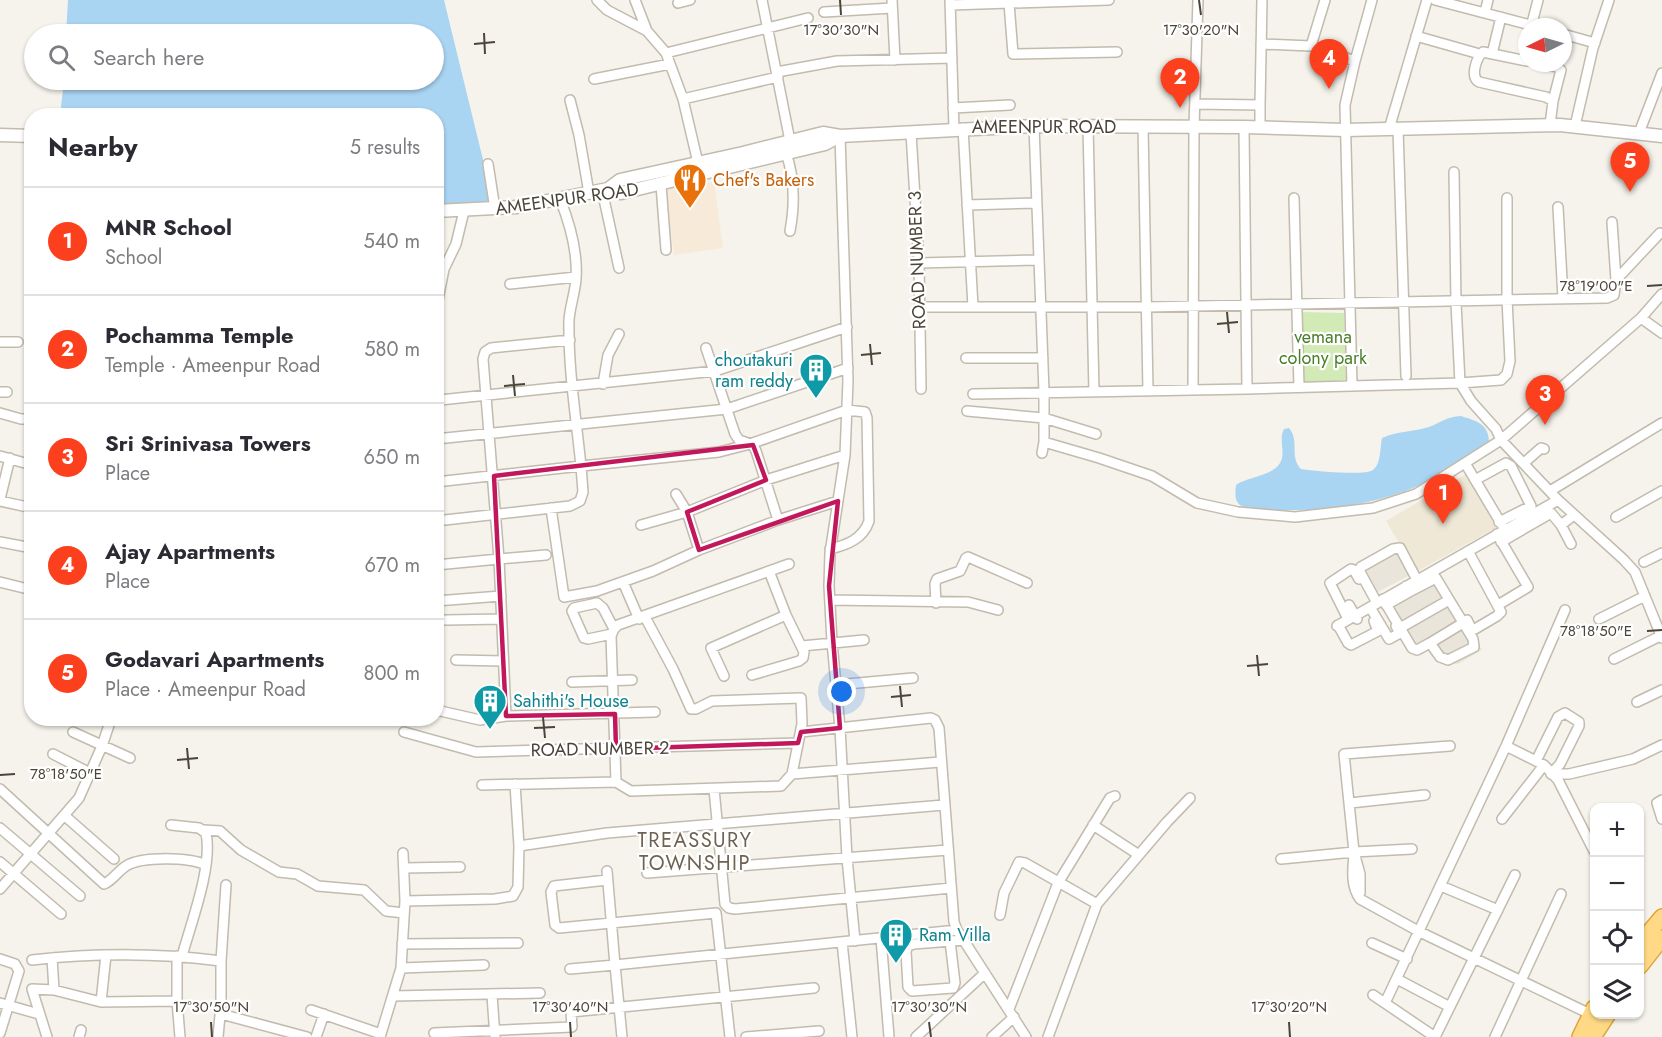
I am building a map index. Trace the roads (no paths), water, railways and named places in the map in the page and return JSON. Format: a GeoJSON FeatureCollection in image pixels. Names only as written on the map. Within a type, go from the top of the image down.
{"type":"FeatureCollection","features":[{"type":"Feature","properties":{"kind":"highway"},"geometry":{"type":"LineString","coordinates":[[1644,936],[1662,917]]}},
{"type":"Feature","properties":{"kind":"highway"},"geometry":{"type":"LineString","coordinates":[[1641,965],[1662,938]]}},
{"type":"Feature","properties":{"kind":"highway"},"geometry":{"type":"LineString","coordinates":[[1580,1037],[1590,1015]]}},
{"type":"Feature","properties":{"kind":"highway"},"geometry":{"type":"LineString","coordinates":[[1593,1037],[1605,1019]]}},
{"type":"Feature","properties":{"kind":"street"},"geometry":{"type":"LineString","coordinates":[[597,0],[607,10],[647,31]]}},
{"type":"Feature","properties":{"kind":"street"},"geometry":{"type":"LineString","coordinates":[[635,0],[647,31],[666,53],[683,99],[698,163]]}},
{"type":"Feature","properties":{"kind":"street"},"geometry":{"type":"LineString","coordinates":[[678,3],[690,0]]}},
{"type":"Feature","properties":{"kind":"street"},"geometry":{"type":"LineString","coordinates":[[762,0],[778,74],[792,171],[794,194],[790,231]]}},
{"type":"Feature","properties":{"kind":"street"},"geometry":{"type":"LineString","coordinates":[[974,307],[967,206],[958,128],[953,108],[950,3],[1109,0]]}},
{"type":"Feature","properties":{"kind":"street"},"geometry":{"type":"LineString","coordinates":[[1193,390],[1194,127],[1198,0]]}},
{"type":"Feature","properties":{"kind":"street"},"geometry":{"type":"LineString","coordinates":[[1260,128],[1262,0]]}},
{"type":"Feature","properties":{"kind":"street"},"geometry":{"type":"LineString","coordinates":[[1311,46],[1325,0]]}},
{"type":"Feature","properties":{"kind":"street"},"geometry":{"type":"LineString","coordinates":[[1352,386],[1346,105],[1354,61],[1372,0]]}},
{"type":"Feature","properties":{"kind":"street"},"geometry":{"type":"LineString","coordinates":[[1406,376],[1394,129],[1427,0]]}},
{"type":"Feature","properties":{"kind":"street"},"geometry":{"type":"LineString","coordinates":[[1435,0],[1518,22]]}},
{"type":"Feature","properties":{"kind":"street"},"geometry":{"type":"LineString","coordinates":[[1485,12],[1488,0]]}},
{"type":"Feature","properties":{"kind":"street"},"geometry":{"type":"LineString","coordinates":[[1535,18],[1538,0]]}},
{"type":"Feature","properties":{"kind":"street"},"geometry":{"type":"LineString","coordinates":[[1575,126],[1595,43],[1610,0]]}},
{"type":"Feature","properties":{"kind":"street"},"geometry":{"type":"LineString","coordinates":[[1009,3],[1013,54],[1117,52]]}},
{"type":"Feature","properties":{"kind":"street"},"geometry":{"type":"LineString","coordinates":[[824,12],[892,4],[895,60]]}},
{"type":"Feature","properties":{"kind":"street"},"geometry":{"type":"LineString","coordinates":[[1492,54],[1501,17]]}},
{"type":"Feature","properties":{"kind":"street"},"geometry":{"type":"LineString","coordinates":[[666,53],[808,18]]}},
{"type":"Feature","properties":{"kind":"street"},"geometry":{"type":"LineString","coordinates":[[1416,36],[1476,53]]}},
{"type":"Feature","properties":{"kind":"street"},"geometry":{"type":"LineString","coordinates":[[1572,37],[1595,43]]}},
{"type":"Feature","properties":{"kind":"street"},"geometry":{"type":"LineString","coordinates":[[1261,44],[1311,46],[1354,61]]}},
{"type":"Feature","properties":{"kind":"street"},"geometry":{"type":"LineString","coordinates":[[1518,59],[1483,52],[1479,56],[1473,76],[1476,81],[1546,97],[1553,101]]}},
{"type":"Feature","properties":{"kind":"street"},"geometry":{"type":"LineString","coordinates":[[683,99],[837,61],[952,57]]}},
{"type":"Feature","properties":{"kind":"street"},"geometry":{"type":"LineString","coordinates":[[594,80],[670,64]]}},
{"type":"Feature","properties":{"kind":"street"},"geometry":{"type":"LineString","coordinates":[[1550,125],[1560,72]]}},
{"type":"Feature","properties":{"kind":"street"},"geometry":{"type":"LineString","coordinates":[[1638,133],[1662,73]]}},
{"type":"Feature","properties":{"kind":"street"},"geometry":{"type":"LineString","coordinates":[[570,100],[579,135],[588,193]]}},
{"type":"Feature","properties":{"kind":"street"},"geometry":{"type":"LineString","coordinates":[[1196,104],[1260,105]]}},
{"type":"Feature","properties":{"kind":"street"},"geometry":{"type":"LineString","coordinates":[[953,108],[1010,105]]}},
{"type":"Feature","properties":{"kind":"street","name":"AMEENPUR ROAD"},"geometry":{"type":"LineString","coordinates":[[788,147],[823,133],[840,136],[911,133],[958,128],[1034,126],[1345,130],[1550,125],[1662,136]]}},
{"type":"Feature","properties":{"kind":"street"},"geometry":{"type":"LineString","coordinates":[[1034,126],[1039,308],[1044,392],[1042,453]]}},
{"type":"Feature","properties":{"kind":"street"},"geometry":{"type":"LineString","coordinates":[[1088,126],[1094,392]]}},
{"type":"Feature","properties":{"kind":"street"},"geometry":{"type":"LineString","coordinates":[[1143,127],[1148,391]]}},
{"type":"Feature","properties":{"kind":"street"},"geometry":{"type":"LineString","coordinates":[[1244,127],[1247,388]]}},
{"type":"Feature","properties":{"kind":"street","name":"ROAD NUMBER 3"},"geometry":{"type":"LineString","coordinates":[[911,133],[919,263],[921,388]]}},
{"type":"Feature","properties":{"kind":"street"},"geometry":{"type":"LineString","coordinates":[[0,135],[24,136]]}},
{"type":"Feature","properties":{"kind":"street"},"geometry":{"type":"LineString","coordinates":[[840,136],[848,368],[845,455],[830,549],[830,600],[847,858],[855,941]]}},
{"type":"Feature","properties":{"kind":"street"},"geometry":{"type":"LineString","coordinates":[[665,179],[698,163],[788,147]]}},
{"type":"Feature","properties":{"kind":"street"},"geometry":{"type":"LineString","coordinates":[[665,179],[788,147]]}},
{"type":"Feature","properties":{"kind":"street"},"geometry":{"type":"LineString","coordinates":[[488,164],[495,209]]}},
{"type":"Feature","properties":{"kind":"street"},"geometry":{"type":"LineString","coordinates":[[1454,172],[1460,383],[1471,401],[1496,429],[1501,440],[1558,500],[1635,572],[1662,636],[1614,658]]}},
{"type":"Feature","properties":{"kind":"street"},"geometry":{"type":"LineString","coordinates":[[665,179],[666,250]]}},
{"type":"Feature","properties":{"kind":"street","name":"AMEENPUR ROAD"},"geometry":{"type":"LineString","coordinates":[[444,211],[517,207],[605,190],[620,180],[665,179]]}},
{"type":"Feature","properties":{"kind":"street"},"geometry":{"type":"LineString","coordinates":[[605,190],[619,268]]}},
{"type":"Feature","properties":{"kind":"street"},"geometry":{"type":"LineString","coordinates":[[1294,198],[1299,387]]}},
{"type":"Feature","properties":{"kind":"street"},"geometry":{"type":"LineString","coordinates":[[973,394],[1352,386],[1501,380],[1507,374],[1510,361],[1507,300],[1507,198]]}},
{"type":"Feature","properties":{"kind":"street"},"geometry":{"type":"LineString","coordinates":[[444,520],[570,506],[580,501],[583,492],[572,386],[569,320],[576,277],[575,254],[570,226],[560,199]]}},
{"type":"Feature","properties":{"kind":"street"},"geometry":{"type":"LineString","coordinates":[[967,206],[1036,203]]}},
{"type":"Feature","properties":{"kind":"street"},"geometry":{"type":"LineString","coordinates":[[1558,207],[1563,298]]}},
{"type":"Feature","properties":{"kind":"street"},"geometry":{"type":"LineString","coordinates":[[444,269],[456,244],[464,211]]}},
{"type":"Feature","properties":{"kind":"street"},"geometry":{"type":"LineString","coordinates":[[920,307],[1039,308],[1456,303],[1607,298],[1614,295],[1616,280],[1612,222]]}},
{"type":"Feature","properties":{"kind":"street"},"geometry":{"type":"LineString","coordinates":[[1616,280],[1660,234]]}},
{"type":"Feature","properties":{"kind":"street"},"geometry":{"type":"LineString","coordinates":[[919,263],[1038,260]]}},
{"type":"Feature","properties":{"kind":"street"},"geometry":{"type":"LineString","coordinates":[[510,284],[576,277]]}},
{"type":"Feature","properties":{"kind":"street"},"geometry":{"type":"LineString","coordinates":[[1044,442],[1152,476],[1197,503],[1238,512],[1295,517],[1373,508],[1416,494],[1501,440],[1641,318],[1662,294]]}},
{"type":"Feature","properties":{"kind":"street"},"geometry":{"type":"LineString","coordinates":[[1641,318],[1662,333]]}},
{"type":"Feature","properties":{"kind":"street"},"geometry":{"type":"LineString","coordinates":[[444,400],[715,371],[847,327]]}},
{"type":"Feature","properties":{"kind":"street"},"geometry":{"type":"LineString","coordinates":[[603,384],[608,355],[619,334]]}},
{"type":"Feature","properties":{"kind":"street"},"geometry":{"type":"LineString","coordinates":[[506,716],[497,514],[483,359],[485,352],[491,348],[570,340]]}},
{"type":"Feature","properties":{"kind":"street"},"geometry":{"type":"LineString","coordinates":[[0,342],[18,342]]}},
{"type":"Feature","properties":{"kind":"street"},"geometry":{"type":"LineString","coordinates":[[706,348],[739,441],[753,445],[756,451],[778,520]]}},
{"type":"Feature","properties":{"kind":"street"},"geometry":{"type":"LineString","coordinates":[[966,358],[1042,358]]}},
{"type":"Feature","properties":{"kind":"street"},"geometry":{"type":"LineString","coordinates":[[444,438],[727,409],[848,368]]}},
{"type":"Feature","properties":{"kind":"street"},"geometry":{"type":"LineString","coordinates":[[444,481],[719,452],[750,444],[847,410],[862,411],[865,412],[867,418],[869,522],[857,539],[844,546],[830,549]]}},
{"type":"Feature","properties":{"kind":"street"},"geometry":{"type":"LineString","coordinates":[[967,411],[1044,418],[1096,434]]}},
{"type":"Feature","properties":{"kind":"street"},"geometry":{"type":"LineString","coordinates":[[0,413],[24,419]]}},
{"type":"Feature","properties":{"kind":"street"},"geometry":{"type":"LineString","coordinates":[[1550,491],[1662,423]]}},
{"type":"Feature","properties":{"kind":"street"},"geometry":{"type":"LineString","coordinates":[[1524,463],[1540,449],[1544,449]]}},
{"type":"Feature","properties":{"kind":"street"},"geometry":{"type":"LineString","coordinates":[[641,525],[687,512],[766,480],[845,455]]}},
{"type":"Feature","properties":{"kind":"street"},"geometry":{"type":"LineString","coordinates":[[24,463],[5,457],[0,500],[24,506]]}},
{"type":"Feature","properties":{"kind":"street"},"geometry":{"type":"LineString","coordinates":[[1465,463],[1528,587],[1498,605]]}},
{"type":"Feature","properties":{"kind":"street"},"geometry":{"type":"LineString","coordinates":[[1475,480],[1506,463],[1511,466],[1531,506],[1500,532]]}},
{"type":"Feature","properties":{"kind":"street"},"geometry":{"type":"LineString","coordinates":[[1616,517],[1662,491]]}},
{"type":"Feature","properties":{"kind":"street"},"geometry":{"type":"LineString","coordinates":[[676,494],[687,512],[699,550]]}},
{"type":"Feature","properties":{"kind":"street"},"geometry":{"type":"LineString","coordinates":[[1338,626],[1429,577],[1438,568],[1558,500]]}},
{"type":"Feature","properties":{"kind":"street"},"geometry":{"type":"LineString","coordinates":[[551,508],[564,597],[597,591],[623,582],[778,520],[838,501]]}},
{"type":"Feature","properties":{"kind":"street"},"geometry":{"type":"LineString","coordinates":[[1500,532],[1551,513],[1561,525],[1571,544]]}},
{"type":"Feature","properties":{"kind":"street"},"geometry":{"type":"LineString","coordinates":[[1561,525],[1574,515]]}},
{"type":"Feature","properties":{"kind":"street"},"geometry":{"type":"LineString","coordinates":[[0,542],[24,546]]}},
{"type":"Feature","properties":{"kind":"street"},"geometry":{"type":"LineString","coordinates":[[1334,615],[1350,645],[1377,631],[1376,606],[1359,570],[1394,549],[1400,548],[1417,580]]}},
{"type":"Feature","properties":{"kind":"street"},"geometry":{"type":"LineString","coordinates":[[1438,568],[1473,629],[1497,616],[1501,612],[1498,605],[1468,551]]}},
{"type":"Feature","properties":{"kind":"street"},"geometry":{"type":"LineString","coordinates":[[1644,562],[1662,554]]}},
{"type":"Feature","properties":{"kind":"street"},"geometry":{"type":"LineString","coordinates":[[444,564],[546,555]]}},
{"type":"Feature","properties":{"kind":"street"},"geometry":{"type":"LineString","coordinates":[[936,603],[937,579],[960,571],[968,557],[1027,583]]}},
{"type":"Feature","properties":{"kind":"street"},"geometry":{"type":"LineString","coordinates":[[616,782],[613,632],[603,608],[597,603],[574,608],[572,611],[584,638],[588,639],[613,632],[618,625],[789,564]]}},
{"type":"Feature","properties":{"kind":"street"},"geometry":{"type":"LineString","coordinates":[[1353,618],[1330,583],[1349,570],[1354,571],[1376,606],[1400,628],[1412,648],[1417,650],[1463,623]]}},
{"type":"Feature","properties":{"kind":"street"},"geometry":{"type":"LineString","coordinates":[[752,675],[799,661],[803,658],[804,652],[786,615],[769,571]]}},
{"type":"Feature","properties":{"kind":"street"},"geometry":{"type":"LineString","coordinates":[[1407,589],[1417,580],[1436,578],[1475,644],[1474,647],[1448,660],[1440,657],[1430,643]]}},
{"type":"Feature","properties":{"kind":"street"},"geometry":{"type":"LineString","coordinates":[[0,582],[24,588]]}},
{"type":"Feature","properties":{"kind":"street"},"geometry":{"type":"LineString","coordinates":[[483,785],[616,782],[632,791],[714,789],[781,786],[792,774],[801,732],[802,700],[800,698],[712,701],[691,709],[673,669],[623,582]]}},
{"type":"Feature","properties":{"kind":"street"},"geometry":{"type":"LineString","coordinates":[[444,600],[501,596]]}},
{"type":"Feature","properties":{"kind":"street"},"geometry":{"type":"LineString","coordinates":[[1599,619],[1645,596]]}},
{"type":"Feature","properties":{"kind":"street"},"geometry":{"type":"LineString","coordinates":[[830,600],[968,602],[998,610]]}},
{"type":"Feature","properties":{"kind":"street"},"geometry":{"type":"LineString","coordinates":[[1400,628],[1449,600]]}},
{"type":"Feature","properties":{"kind":"street"},"geometry":{"type":"LineString","coordinates":[[1349,605],[1353,618]]}},
{"type":"Feature","properties":{"kind":"street"},"geometry":{"type":"LineString","coordinates":[[1385,1003],[1506,746],[1565,610]]}},
{"type":"Feature","properties":{"kind":"street"},"geometry":{"type":"LineString","coordinates":[[724,676],[711,648],[786,615]]}},
{"type":"Feature","properties":{"kind":"street"},"geometry":{"type":"LineString","coordinates":[[446,620],[501,620]]}},
{"type":"Feature","properties":{"kind":"street"},"geometry":{"type":"LineString","coordinates":[[802,646],[864,640]]}},
{"type":"Feature","properties":{"kind":"street"},"geometry":{"type":"LineString","coordinates":[[456,660],[503,661]]}},
{"type":"Feature","properties":{"kind":"street"},"geometry":{"type":"LineString","coordinates":[[836,685],[913,678]]}},
{"type":"Feature","properties":{"kind":"street"},"geometry":{"type":"LineString","coordinates":[[572,682],[632,680]]}},
{"type":"Feature","properties":{"kind":"street"},"geometry":{"type":"LineString","coordinates":[[1637,702],[1662,690]]}},
{"type":"Feature","properties":{"kind":"street"},"geometry":{"type":"LineString","coordinates":[[444,712],[480,720],[506,716],[655,712]]}},
{"type":"Feature","properties":{"kind":"street"},"geometry":{"type":"LineString","coordinates":[[1502,819],[1540,763],[1558,717],[1564,713],[1579,722],[1579,726],[1560,764],[1551,774]]}},
{"type":"Feature","properties":{"kind":"street"},"geometry":{"type":"LineString","coordinates":[[801,732],[931,718],[937,722],[951,888],[957,930],[1026,1037]]}},
{"type":"Feature","properties":{"kind":"street"},"geometry":{"type":"LineString","coordinates":[[0,889],[79,798],[109,726]]}},
{"type":"Feature","properties":{"kind":"street"},"geometry":{"type":"LineString","coordinates":[[73,732],[130,758]]}},
{"type":"Feature","properties":{"kind":"street","name":"ROAD NUMBER 2"},"geometry":{"type":"LineString","coordinates":[[404,732],[476,752],[798,743]]}},
{"type":"Feature","properties":{"kind":"street"},"geometry":{"type":"LineString","coordinates":[[1551,774],[1569,774],[1633,759],[1662,745]]}},
{"type":"Feature","properties":{"kind":"street"},"geometry":{"type":"LineString","coordinates":[[1450,746],[1344,754],[1354,852],[1360,874],[1360,899],[1420,932],[1590,1010]]}},
{"type":"Feature","properties":{"kind":"street"},"geometry":{"type":"LineString","coordinates":[[1506,746],[1540,763],[1558,780],[1590,843]]}},
{"type":"Feature","properties":{"kind":"street"},"geometry":{"type":"LineString","coordinates":[[53,754],[90,773]]}},
{"type":"Feature","properties":{"kind":"street"},"geometry":{"type":"LineString","coordinates":[[792,774],[940,762]]}},
{"type":"Feature","properties":{"kind":"street"},"geometry":{"type":"LineString","coordinates":[[405,901],[495,899],[513,896],[518,887],[519,846],[515,784]]}},
{"type":"Feature","properties":{"kind":"street"},"geometry":{"type":"LineString","coordinates":[[0,789],[104,884],[125,867],[144,859],[206,865]]}},
{"type":"Feature","properties":{"kind":"street"},"geometry":{"type":"LineString","coordinates":[[714,789],[725,904],[729,908],[951,888]]}},
{"type":"Feature","properties":{"kind":"street"},"geometry":{"type":"LineString","coordinates":[[1350,803],[1425,795]]}},
{"type":"Feature","properties":{"kind":"street"},"geometry":{"type":"LineString","coordinates":[[992,1037],[1011,1013],[1058,884],[1110,798],[1115,796]]}},
{"type":"Feature","properties":{"kind":"street"},"geometry":{"type":"LineString","coordinates":[[1048,1037],[1098,904],[1190,798]]}},
{"type":"Feature","properties":{"kind":"street"},"geometry":{"type":"LineString","coordinates":[[1662,800],[1657,803],[1662,819]]}},
{"type":"Feature","properties":{"kind":"street"},"geometry":{"type":"LineString","coordinates":[[519,846],[607,833],[944,805]]}},
{"type":"Feature","properties":{"kind":"street"},"geometry":{"type":"LineString","coordinates":[[65,816],[114,859]]}},
{"type":"Feature","properties":{"kind":"street"},"geometry":{"type":"LineString","coordinates":[[171,825],[220,831],[241,850],[279,872],[297,874],[318,886],[364,890],[386,911],[404,913]]}},
{"type":"Feature","properties":{"kind":"street"},"geometry":{"type":"LineString","coordinates":[[1093,825],[1139,855]]}},
{"type":"Feature","properties":{"kind":"street"},"geometry":{"type":"LineString","coordinates":[[0,828],[80,896]]}},
{"type":"Feature","properties":{"kind":"street"},"geometry":{"type":"LineString","coordinates":[[180,1037],[177,1001],[179,956],[206,865],[208,839],[204,830]]}},
{"type":"Feature","properties":{"kind":"street"},"geometry":{"type":"LineString","coordinates":[[1281,860],[1354,852],[1412,849]]}},
{"type":"Feature","properties":{"kind":"street"},"geometry":{"type":"LineString","coordinates":[[647,873],[948,850]]}},
{"type":"Feature","properties":{"kind":"street"},"geometry":{"type":"LineString","coordinates":[[311,1010],[380,1036],[401,968],[405,901],[403,853]]}},
{"type":"Feature","properties":{"kind":"street"},"geometry":{"type":"LineString","coordinates":[[0,862],[61,914]]}},
{"type":"Feature","properties":{"kind":"street"},"geometry":{"type":"LineString","coordinates":[[1000,915],[1004,894],[1019,862],[1025,863],[1058,884],[1098,904]]}},
{"type":"Feature","properties":{"kind":"street"},"geometry":{"type":"LineString","coordinates":[[404,868],[460,867]]}},
{"type":"Feature","properties":{"kind":"street"},"geometry":{"type":"LineString","coordinates":[[622,1037],[611,922],[607,875],[557,885],[551,892],[555,925],[558,928],[611,922],[714,912],[717,915],[730,1037]]}},
{"type":"Feature","properties":{"kind":"street"},"geometry":{"type":"LineString","coordinates":[[1372,995],[1435,1037],[1515,875]]}},
{"type":"Feature","properties":{"kind":"street"},"geometry":{"type":"LineString","coordinates":[[218,1037],[226,885]]}},
{"type":"Feature","properties":{"kind":"street"},"geometry":{"type":"LineString","coordinates":[[1441,886],[1498,910]]}},
{"type":"Feature","properties":{"kind":"street"},"geometry":{"type":"LineString","coordinates":[[1496,1037],[1561,894]]}},
{"type":"Feature","properties":{"kind":"street"},"geometry":{"type":"LineString","coordinates":[[570,969],[957,930]]}},
{"type":"Feature","properties":{"kind":"street"},"geometry":{"type":"LineString","coordinates":[[881,938],[889,1037]]}},
{"type":"Feature","properties":{"kind":"street"},"geometry":{"type":"LineString","coordinates":[[950,942],[955,983],[953,988],[912,991],[908,987],[907,948],[914,944],[964,940]]}},
{"type":"Feature","properties":{"kind":"street"},"geometry":{"type":"LineString","coordinates":[[842,942],[852,1037]]}},
{"type":"Feature","properties":{"kind":"street"},"geometry":{"type":"LineString","coordinates":[[402,944],[518,943]]}},
{"type":"Feature","properties":{"kind":"street"},"geometry":{"type":"LineString","coordinates":[[1372,943],[1407,959]]}},
{"type":"Feature","properties":{"kind":"street"},"geometry":{"type":"LineString","coordinates":[[101,1002],[106,955]]}},
{"type":"Feature","properties":{"kind":"street"},"geometry":{"type":"LineString","coordinates":[[32,960],[106,955],[179,956],[221,961]]}},
{"type":"Feature","properties":{"kind":"street"},"geometry":{"type":"LineString","coordinates":[[52,958],[54,990]]}},
{"type":"Feature","properties":{"kind":"street"},"geometry":{"type":"LineString","coordinates":[[0,959],[15,964],[19,971],[4,1004],[0,1033]]}},
{"type":"Feature","properties":{"kind":"street"},"geometry":{"type":"LineString","coordinates":[[401,968],[484,965]]}},
{"type":"Feature","properties":{"kind":"street"},"geometry":{"type":"LineString","coordinates":[[916,1037],[985,973]]}},
{"type":"Feature","properties":{"kind":"street"},"geometry":{"type":"LineString","coordinates":[[1397,979],[1450,1007]]}},
{"type":"Feature","properties":{"kind":"street"},"geometry":{"type":"LineString","coordinates":[[434,1033],[495,1033],[572,1027],[571,1012],[814,988]]}},
{"type":"Feature","properties":{"kind":"street"},"geometry":{"type":"LineString","coordinates":[[47,1037],[32,989],[54,990],[101,1002],[177,1001]]}},
{"type":"Feature","properties":{"kind":"street"},"geometry":{"type":"LineString","coordinates":[[393,996],[540,993]]}},
{"type":"Feature","properties":{"kind":"street"},"geometry":{"type":"LineString","coordinates":[[492,995],[495,1033]]}},
{"type":"Feature","properties":{"kind":"street"},"geometry":{"type":"LineString","coordinates":[[4,1004],[39,1014]]}},
{"type":"Feature","properties":{"kind":"street"},"geometry":{"type":"LineString","coordinates":[[221,1014],[307,1037]]}},
{"type":"Feature","properties":{"kind":"street"},"geometry":{"type":"LineString","coordinates":[[316,1037],[324,1014]]}},
{"type":"Feature","properties":{"kind":"street"},"geometry":{"type":"LineString","coordinates":[[746,1037],[819,1031]]}},
{"type":"Feature","properties":{"kind":"water"},"geometry":{"type":"Polygon","coordinates":[[[68,0],[444,0],[495,209],[444,211],[444,108],[61,108],[63,90],[444,90],[444,24],[67,24],[68,0]]]}},
{"type":"Feature","properties":{"kind":"water"},"geometry":{"type":"Polygon","coordinates":[[[1461,416],[1484,426],[1489,441],[1483,449],[1418,486],[1358,504],[1316,509],[1253,509],[1243,507],[1237,502],[1236,485],[1269,472],[1279,464],[1282,458],[1284,429],[1289,428],[1292,433],[1297,464],[1301,469],[1360,473],[1368,472],[1376,467],[1382,438],[1423,429],[1461,416]]]}},
{"type":"Feature","properties":{"kind":"place","name":"Ajay Apartments"},"geometry":{"type":"Point","coordinates":[1329,89]}},
{"type":"Feature","properties":{"kind":"place","name":"Pochamma Temple"},"geometry":{"type":"Point","coordinates":[1180,108]}},
{"type":"Feature","properties":{"kind":"place","name":"Godavari Apartments"},"geometry":{"type":"Point","coordinates":[1630,192]}},
{"type":"Feature","properties":{"kind":"place","name":"Chef's Bakers"},"geometry":{"type":"Point","coordinates":[690,209]}},
{"type":"Feature","properties":{"kind":"place","name":"choutakuri ram reddy"},"geometry":{"type":"Point","coordinates":[816,399]}},
{"type":"Feature","properties":{"kind":"place","name":"Sri Srinivasa Towers"},"geometry":{"type":"Point","coordinates":[1545,425]}},
{"type":"Feature","properties":{"kind":"place","name":"MNR School"},"geometry":{"type":"Point","coordinates":[1443,524]}},
{"type":"Feature","properties":{"kind":"place","name":"Sahithi's House"},"geometry":{"type":"Point","coordinates":[490,730]}},
{"type":"Feature","properties":{"kind":"place","name":"Ram Villa"},"geometry":{"type":"Point","coordinates":[896,964]}},
{"type":"Feature","properties":{"kind":"district","name":"TREASSURY TOWNSHIP"},"geometry":{"type":"Point","coordinates":[695,852]}},
{"type":"Feature","properties":{"kind":"park label","name":"vemana colony park"},"geometry":{"type":"Point","coordinates":[1323,347]}}]}
